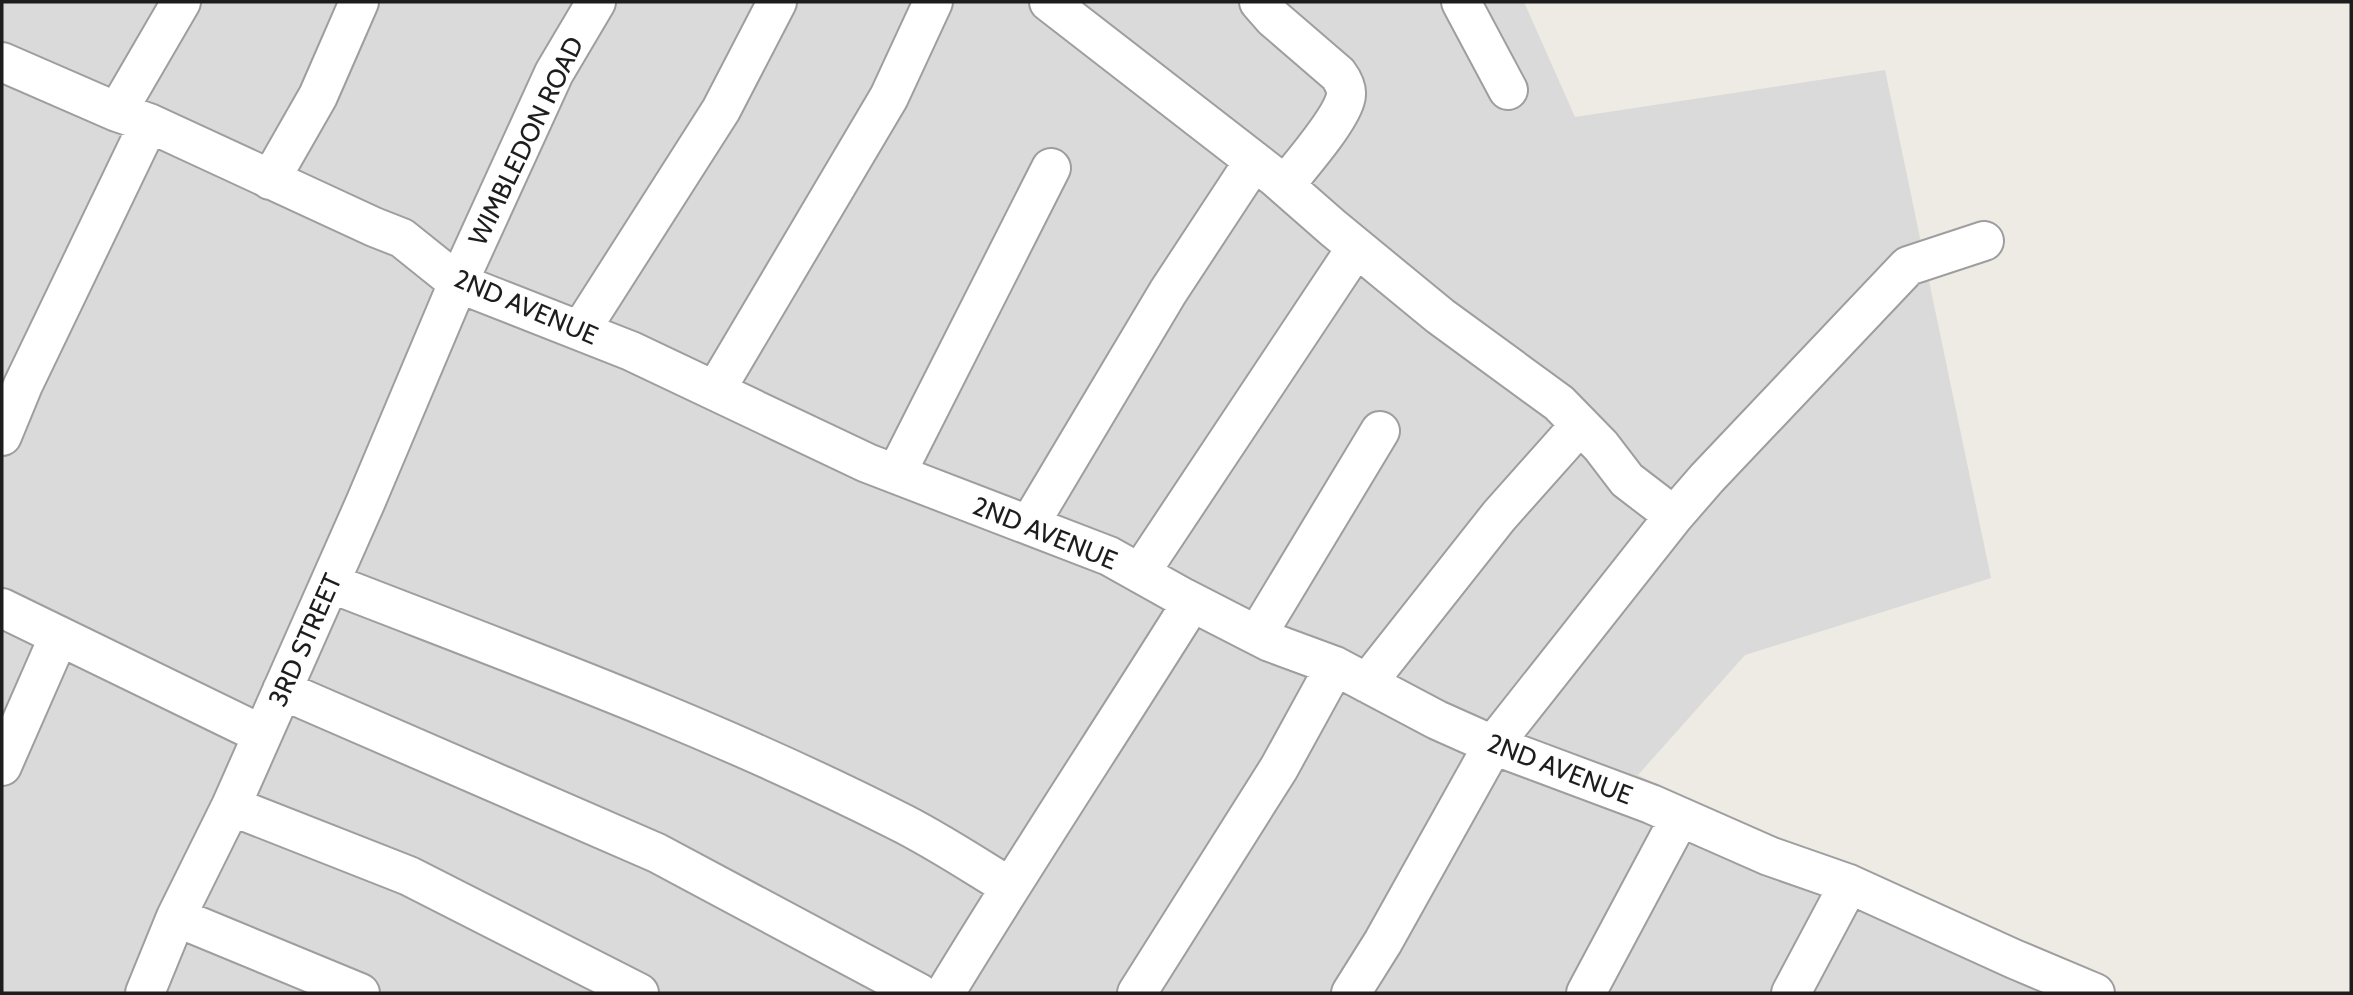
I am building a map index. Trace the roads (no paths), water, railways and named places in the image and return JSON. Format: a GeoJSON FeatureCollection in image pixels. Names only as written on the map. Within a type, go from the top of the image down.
{"type":"FeatureCollection","features":[{"type":"Feature","properties":{"kind":"street"},"geometry":{"type":"LineString","coordinates":[[2,436],[181,2]]}},
{"type":"Feature","properties":{"kind":"street"},"geometry":{"type":"LineString","coordinates":[[270,180],[318,96],[359,2]]}},
{"type":"Feature","properties":{"kind":"street","name":"WIMBLEDON ROAD"},"geometry":{"type":"LineString","coordinates":[[458,282],[554,73],[596,2]]}},
{"type":"Feature","properties":{"kind":"street"},"geometry":{"type":"LineString","coordinates":[[580,331],[720,110],[777,2]]}},
{"type":"Feature","properties":{"kind":"street"},"geometry":{"type":"LineString","coordinates":[[715,391],[889,97],[933,2]]}},
{"type":"Feature","properties":{"kind":"street"},"geometry":{"type":"LineString","coordinates":[[1049,2],[1254,161],[1440,316],[1559,403],[1601,446],[1627,480],[1674,516]]}},
{"type":"Feature","properties":{"kind":"street"},"geometry":{"type":"LineString","coordinates":[[1259,2],[1273,18],[1338,75],[1344,83],[1346,97],[1338,116],[1285,186]]}},
{"type":"Feature","properties":{"kind":"street"},"geometry":{"type":"LineString","coordinates":[[1461,2],[1508,90]]}},
{"type":"Feature","properties":{"kind":"street","name":"2ND AVENUE"},"geometry":{"type":"LineString","coordinates":[[2,62],[402,239],[458,282],[631,351],[867,463],[1109,556],[1270,642],[1351,674],[1437,720],[1493,745],[1680,817],[1769,856],[1849,884],[2095,993]]}},
{"type":"Feature","properties":{"kind":"street"},"geometry":{"type":"LineString","coordinates":[[1029,525],[1168,292],[1254,161]]}},
{"type":"Feature","properties":{"kind":"street"},"geometry":{"type":"LineString","coordinates":[[896,474],[1051,168]]}},
{"type":"Feature","properties":{"kind":"street"},"geometry":{"type":"LineString","coordinates":[[1351,993],[1383,942],[1493,745],[1674,516],[1908,266],[1983,241]]}},
{"type":"Feature","properties":{"kind":"street"},"geometry":{"type":"LineString","coordinates":[[1140,573],[1356,248]]}},
{"type":"Feature","properties":{"kind":"street","name":"3RD STREET"},"geometry":{"type":"LineString","coordinates":[[145,993],[176,916],[231,806],[330,583],[458,282]]}},
{"type":"Feature","properties":{"kind":"street"},"geometry":{"type":"LineString","coordinates":[[1136,993],[1279,768],[1351,674],[1580,425]]}},
{"type":"Feature","properties":{"kind":"street"},"geometry":{"type":"LineString","coordinates":[[1257,635],[1380,431]]}},
{"type":"Feature","properties":{"kind":"street"},"geometry":{"type":"LineString","coordinates":[[330,583],[582,681],[780,763],[898,821],[1010,887]]}},
{"type":"Feature","properties":{"kind":"street"},"geometry":{"type":"LineString","coordinates":[[945,993],[1192,602]]}},
{"type":"Feature","properties":{"kind":"street"},"geometry":{"type":"LineString","coordinates":[[2,608],[261,734]]}},
{"type":"Feature","properties":{"kind":"street"},"geometry":{"type":"LineString","coordinates":[[2,766],[59,636]]}},
{"type":"Feature","properties":{"kind":"street"},"geometry":{"type":"LineString","coordinates":[[282,690],[657,853],[919,993]]}},
{"type":"Feature","properties":{"kind":"street"},"geometry":{"type":"LineString","coordinates":[[231,806],[409,876],[639,993]]}},
{"type":"Feature","properties":{"kind":"street"},"geometry":{"type":"LineString","coordinates":[[1586,993],[1680,817]]}},
{"type":"Feature","properties":{"kind":"street"},"geometry":{"type":"LineString","coordinates":[[1791,993],[1849,884]]}},
{"type":"Feature","properties":{"kind":"street"},"geometry":{"type":"LineString","coordinates":[[176,916],[360,993]]}}]}
